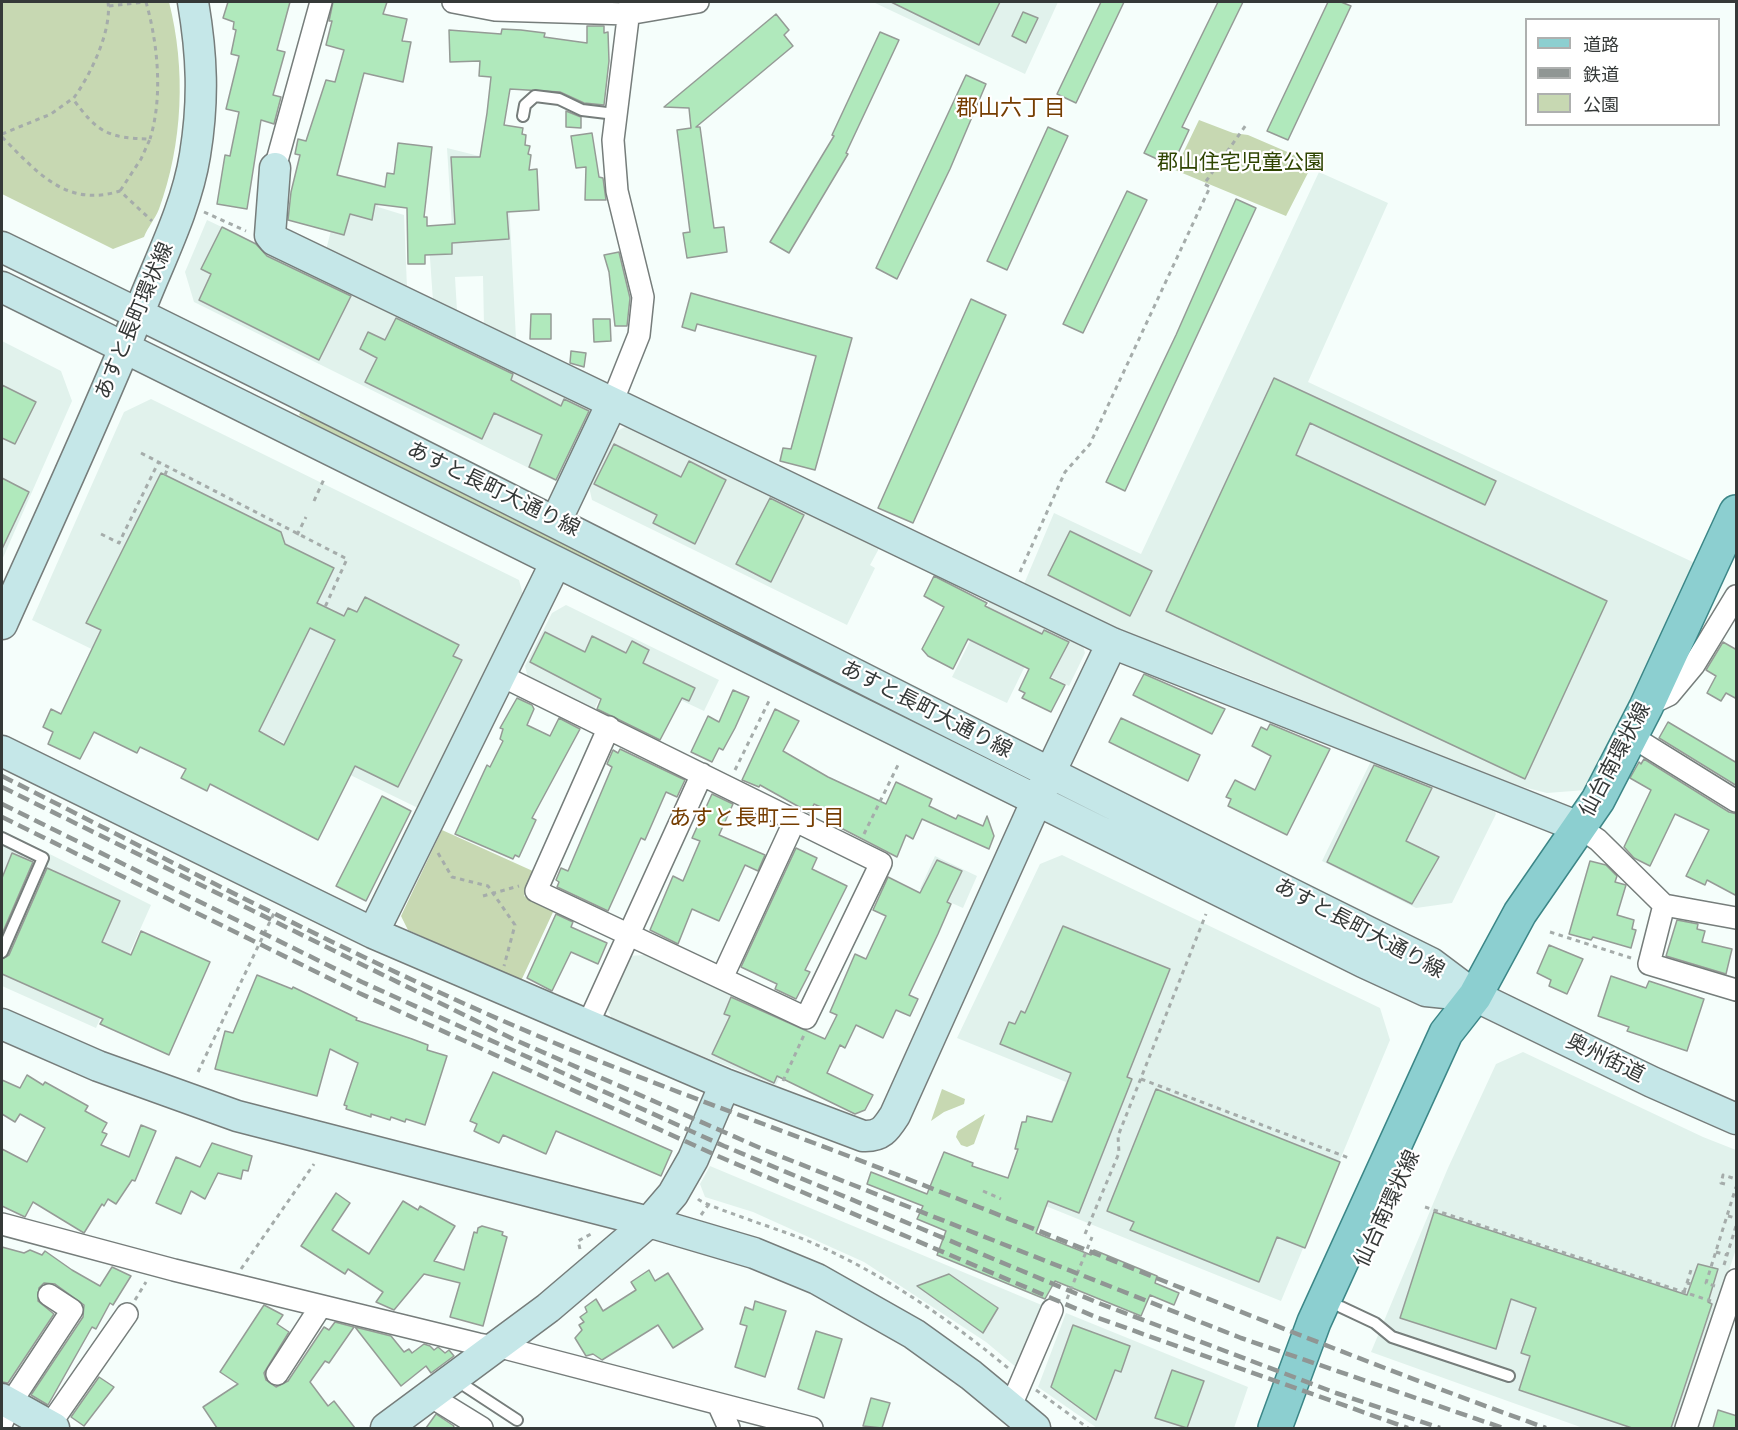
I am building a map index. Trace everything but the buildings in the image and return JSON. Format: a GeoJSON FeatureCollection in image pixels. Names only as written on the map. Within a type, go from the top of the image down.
{"type":"FeatureCollection","features":[{"type":"Feature","properties":{"kind":"main road","name":"仙台南環状線"},"geometry":{"type":"LineString","coordinates":[[1278,1421],[1314,1322],[1446,1033],[1475,996],[1520,913],[1598,800],[1646,706],[1737,512]]}},
{"type":"Feature","properties":{"kind":"main road","name":"仙台南環状線"},"geometry":{"type":"LineString","coordinates":[[1278,1421],[1341,1307],[1465,1041],[1475,996]]}},
{"type":"Feature","properties":{"kind":"street","name":"あすと長町環状線"},"geometry":{"type":"LineString","coordinates":[[2,624],[125,348],[174,228],[195,157],[202,99],[201,52],[193,2]]}},
{"type":"Feature","properties":{"kind":"street"},"geometry":{"type":"LineString","coordinates":[[321,2],[275,168],[270,235],[274,240],[611,405],[1112,643],[1580,827],[1598,840],[1665,905],[1737,918]]}},
{"type":"Feature","properties":{"kind":"street"},"geometry":{"type":"LineString","coordinates":[[453,2],[476,4],[495,10],[629,8],[698,2]]}},
{"type":"Feature","properties":{"kind":"street"},"geometry":{"type":"LineString","coordinates":[[556,521],[611,405],[639,335],[643,297],[617,191],[613,140],[629,8]]}},
{"type":"Feature","properties":{"kind":"street","name":"あすと長町大通り線"},"geometry":{"type":"LineString","coordinates":[[2,247],[556,521],[1050,773],[1439,967],[1475,996]]}},
{"type":"Feature","properties":{"kind":"street","name":"あすと長町大通り線"},"geometry":{"type":"LineString","coordinates":[[2,287],[1426,991],[1475,996]]}},
{"type":"Feature","properties":{"kind":"street"},"geometry":{"type":"LineString","coordinates":[[373,933],[556,562]]}},
{"type":"Feature","properties":{"kind":"street"},"geometry":{"type":"LineString","coordinates":[[1646,706],[1669,695],[1694,665],[1734,605]]}},
{"type":"Feature","properties":{"kind":"street"},"geometry":{"type":"LineString","coordinates":[[2,751],[373,933],[725,1084],[863,1137],[881,1134],[895,1115],[1037,800],[1112,643]]}},
{"type":"Feature","properties":{"kind":"street"},"geometry":{"type":"LineString","coordinates":[[500,675],[609,727],[881,863],[806,1018],[536,891],[609,727]]}},
{"type":"Feature","properties":{"kind":"street"},"geometry":{"type":"LineString","coordinates":[[1630,736],[1737,801]]}},
{"type":"Feature","properties":{"kind":"street"},"geometry":{"type":"LineString","coordinates":[[586,1026],[630,935],[702,774]]}},
{"type":"Feature","properties":{"kind":"street"},"geometry":{"type":"LineString","coordinates":[[722,978],[795,820]]}},
{"type":"Feature","properties":{"kind":"street"},"geometry":{"type":"LineString","coordinates":[[1665,905],[1649,964],[1737,990]]}},
{"type":"Feature","properties":{"kind":"street","name":"奥州街道"},"geometry":{"type":"LineString","coordinates":[[1475,996],[1652,1082],[1737,1119]]}},
{"type":"Feature","properties":{"kind":"street"},"geometry":{"type":"LineString","coordinates":[[2,1024],[98,1065],[237,1116],[649,1222],[754,1253],[817,1279],[914,1334],[1035,1428]]}},
{"type":"Feature","properties":{"kind":"street"},"geometry":{"type":"LineString","coordinates":[[390,1427],[548,1308],[649,1222],[673,1194],[693,1159],[725,1084]]}},
{"type":"Feature","properties":{"kind":"street"},"geometry":{"type":"LineString","coordinates":[[2,1224],[231,1284],[492,1348],[508,1349],[719,1406],[812,1428]]}},
{"type":"Feature","properties":{"kind":"street"},"geometry":{"type":"LineString","coordinates":[[1686,1428],[1737,1280]]}},
{"type":"Feature","properties":{"kind":"street"},"geometry":{"type":"LineString","coordinates":[[49,1295],[72,1310],[4,1409],[52,1427],[127,1314]]}},
{"type":"Feature","properties":{"kind":"street"},"geometry":{"type":"LineString","coordinates":[[276,1374],[321,1306]]}},
{"type":"Feature","properties":{"kind":"street"},"geometry":{"type":"LineString","coordinates":[[1010,1408],[1052,1310]]}},
{"type":"Feature","properties":{"kind":"street"},"geometry":{"type":"LineString","coordinates":[[430,1396],[482,1428]]}},
{"type":"Feature","properties":{"kind":"street"},"geometry":{"type":"LineString","coordinates":[[719,1406],[729,1428]]}},
{"type":"Feature","properties":{"kind":"lane"},"geometry":{"type":"LineString","coordinates":[[523,116],[525,105],[535,96],[559,99],[582,110],[615,114]]}},
{"type":"Feature","properties":{"kind":"lane"},"geometry":{"type":"LineString","coordinates":[[2,838],[43,858],[2,952]]}},
{"type":"Feature","properties":{"kind":"lane"},"geometry":{"type":"LineString","coordinates":[[1341,1307],[1375,1323],[1392,1337],[1509,1376]]}},
{"type":"Feature","properties":{"kind":"lane"},"geometry":{"type":"LineString","coordinates":[[453,1378],[517,1420]]}},
{"type":"Feature","properties":{"kind":"path"},"geometry":{"type":"LineString","coordinates":[[108,2],[98,56],[88,79],[73,99],[51,114],[2,135],[32,168],[66,191],[91,196],[120,190],[141,159],[157,117],[153,27],[146,2],[109,6]]}},
{"type":"Feature","properties":{"kind":"path"},"geometry":{"type":"LineString","coordinates":[[73,99],[102,131],[121,139],[150,140]]}},
{"type":"Feature","properties":{"kind":"path"},"geometry":{"type":"LineString","coordinates":[[1018,575],[1065,472],[1090,444],[1210,187],[1204,184],[1246,125]]}},
{"type":"Feature","properties":{"kind":"path"},"geometry":{"type":"LineString","coordinates":[[120,190],[155,224]]}},
{"type":"Feature","properties":{"kind":"path"},"geometry":{"type":"LineString","coordinates":[[204,212],[250,233]]}},
{"type":"Feature","properties":{"kind":"path"},"geometry":{"type":"LineString","coordinates":[[141,453],[347,559],[325,607]]}},
{"type":"Feature","properties":{"kind":"path"},"geometry":{"type":"LineString","coordinates":[[100,534],[119,543],[158,462]]}},
{"type":"Feature","properties":{"kind":"path"},"geometry":{"type":"LineString","coordinates":[[165,474],[168,467]]}},
{"type":"Feature","properties":{"kind":"path"},"geometry":{"type":"LineString","coordinates":[[314,501],[324,479]]}},
{"type":"Feature","properties":{"kind":"path"},"geometry":{"type":"LineString","coordinates":[[297,535],[306,518]]}},
{"type":"Feature","properties":{"kind":"path"},"geometry":{"type":"LineString","coordinates":[[281,532],[283,527]]}},
{"type":"Feature","properties":{"kind":"path"},"geometry":{"type":"LineString","coordinates":[[726,787],[770,699]]}},
{"type":"Feature","properties":{"kind":"path"},"geometry":{"type":"LineString","coordinates":[[856,851],[899,763]]}},
{"type":"Feature","properties":{"kind":"path"},"geometry":{"type":"LineString","coordinates":[[436,849],[443,865],[452,877],[488,886],[515,925],[501,976]]}},
{"type":"Feature","properties":{"kind":"path"},"geometry":{"type":"LineString","coordinates":[[483,896],[530,883],[538,887]]}},
{"type":"Feature","properties":{"kind":"path"},"geometry":{"type":"LineString","coordinates":[[198,1072],[278,905]]}},
{"type":"Feature","properties":{"kind":"path"},"geometry":{"type":"LineString","coordinates":[[1085,1234],[1119,1153],[1118,1136],[1206,914]]}},
{"type":"Feature","properties":{"kind":"path"},"geometry":{"type":"LineString","coordinates":[[1550,932],[1649,964]]}},
{"type":"Feature","properties":{"kind":"path"},"geometry":{"type":"LineString","coordinates":[[779,1091],[807,1029],[806,1018]]}},
{"type":"Feature","properties":{"kind":"path"},"geometry":{"type":"LineString","coordinates":[[1141,1079],[1349,1158]]}},
{"type":"Feature","properties":{"kind":"path"},"geometry":{"type":"LineString","coordinates":[[231,1284],[314,1164]]}},
{"type":"Feature","properties":{"kind":"path"},"geometry":{"type":"LineString","coordinates":[[1725,1184],[1720,1183],[1723,1175],[1737,1179]]}},
{"type":"Feature","properties":{"kind":"path"},"geometry":{"type":"LineString","coordinates":[[1716,1287],[1706,1283],[1737,1187]]}},
{"type":"Feature","properties":{"kind":"path"},"geometry":{"type":"LineString","coordinates":[[983,1191],[1001,1199]]}},
{"type":"Feature","properties":{"kind":"path"},"geometry":{"type":"LineString","coordinates":[[698,1218],[709,1204]]}},
{"type":"Feature","properties":{"kind":"path"},"geometry":{"type":"LineString","coordinates":[[1425,1207],[1715,1302]]}},
{"type":"Feature","properties":{"kind":"path"},"geometry":{"type":"LineString","coordinates":[[1728,1216],[1737,1218]]}},
{"type":"Feature","properties":{"kind":"path"},"geometry":{"type":"LineString","coordinates":[[1716,1252],[1727,1255]]}},
{"type":"Feature","properties":{"kind":"path"},"geometry":{"type":"LineString","coordinates":[[127,1314],[157,1265]]}},
{"type":"Feature","properties":{"kind":"path"},"geometry":{"type":"LineString","coordinates":[[1684,1292],[1689,1284],[1691,1270]]}},
{"type":"Feature","properties":{"kind":"shaded area"},"geometry":{"type":"Polygon","coordinates":[[[873,2],[1058,2],[1025,74],[873,2]]]}},
{"type":"Feature","properties":{"kind":"shaded area"},"geometry":{"type":"Polygon","coordinates":[[[447,148],[507,163],[516,339],[484,325],[483,276],[455,277],[457,311],[433,301],[429,244],[453,243],[447,148]]]}},
{"type":"Feature","properties":{"kind":"shaded area"},"geometry":{"type":"Polygon","coordinates":[[[1319,172],[1388,203],[1308,382],[1697,564],[1586,790],[1547,793],[1511,784],[1215,665],[1133,637],[1024,584],[1054,513],[1141,554],[1319,172]]]}},
{"type":"Feature","properties":{"kind":"shaded area"},"geometry":{"type":"Polygon","coordinates":[[[345,176],[382,185],[378,207],[404,215],[407,288],[326,250],[345,176]]]}},
{"type":"Feature","properties":{"kind":"shaded area"},"geometry":{"type":"Polygon","coordinates":[[[207,220],[595,404],[568,478],[557,482],[194,302],[185,272],[207,220]]]}},
{"type":"Feature","properties":{"kind":"shaded area"},"geometry":{"type":"Polygon","coordinates":[[[2,341],[61,371],[72,401],[2,560],[2,341]]]}},
{"type":"Feature","properties":{"kind":"shaded area"},"geometry":{"type":"Polygon","coordinates":[[[151,399],[519,580],[523,595],[418,808],[32,620],[124,412],[151,399]]]}},
{"type":"Feature","properties":{"kind":"shaded area"},"geometry":{"type":"Polygon","coordinates":[[[629,425],[882,543],[870,565],[875,568],[847,625],[592,500],[589,487],[615,432],[629,425]]]}},
{"type":"Feature","properties":{"kind":"shaded area"},"geometry":{"type":"Polygon","coordinates":[[[992,597],[1082,642],[1085,653],[1069,686],[1026,664],[1007,703],[952,677],[992,597]]]}},
{"type":"Feature","properties":{"kind":"shaded area"},"geometry":{"type":"Polygon","coordinates":[[[566,605],[719,680],[704,711],[655,688],[619,659],[594,710],[528,678],[525,666],[552,613],[566,605]]]}},
{"type":"Feature","properties":{"kind":"shaded area"},"geometry":{"type":"Polygon","coordinates":[[[1374,755],[1491,804],[1496,814],[1452,903],[1416,908],[1322,861],[1374,755]]]}},
{"type":"Feature","properties":{"kind":"shaded area"},"geometry":{"type":"Polygon","coordinates":[[[2,830],[151,905],[96,1028],[2,986],[2,830]]]}},
{"type":"Feature","properties":{"kind":"shaded area"},"geometry":{"type":"Polygon","coordinates":[[[1062,855],[1380,1008],[1390,1040],[1281,1301],[1021,1196],[1066,1082],[957,1038],[1040,864],[1062,855]]]}},
{"type":"Feature","properties":{"kind":"shaded area"},"geometry":{"type":"Polygon","coordinates":[[[935,856],[977,876],[963,908],[920,889],[935,856]]]}},
{"type":"Feature","properties":{"kind":"shaded area"},"geometry":{"type":"Polygon","coordinates":[[[645,955],[803,1027],[776,1085],[613,1021],[606,1006],[628,956],[645,955]]]}},
{"type":"Feature","properties":{"kind":"shaded area"},"geometry":{"type":"Polygon","coordinates":[[[1523,1052],[1703,1137],[1736,1150],[1736,1249],[1677,1428],[1583,1428],[1371,1352],[1448,1168],[1496,1064],[1523,1052]]]}},
{"type":"Feature","properties":{"kind":"shaded area"},"geometry":{"type":"Polygon","coordinates":[[[710,1166],[1044,1306],[1017,1368],[986,1342],[864,1262],[753,1212],[705,1197],[700,1184],[710,1166]]]}},
{"type":"Feature","properties":{"kind":"shaded area"},"geometry":{"type":"Polygon","coordinates":[[[1066,1313],[1248,1387],[1234,1428],[1097,1428],[1038,1387],[1066,1313]]]}},
{"type":"Feature","properties":{"kind":"green space"},"geometry":{"type":"Polygon","coordinates":[[[2,2],[169,2],[180,79],[177,132],[167,184],[159,209],[144,237],[113,249],[2,194],[2,2]]]}},
{"type":"Feature","properties":{"kind":"green space","name":"郡山住宅児童公園"},"geometry":{"type":"Polygon","coordinates":[[[1199,120],[1233,133],[1248,135],[1313,163],[1286,216],[1175,170],[1199,120]]]}},
{"type":"Feature","properties":{"kind":"green space"},"geometry":{"type":"Polygon","coordinates":[[[301,411],[892,709],[890,713],[329,434],[299,415],[301,411]]]}},
{"type":"Feature","properties":{"kind":"green space"},"geometry":{"type":"Polygon","coordinates":[[[442,830],[535,872],[524,896],[554,910],[521,981],[408,930],[401,916],[442,830]]]}},
{"type":"Feature","properties":{"kind":"green space"},"geometry":{"type":"Polygon","coordinates":[[[942,1089],[965,1099],[964,1104],[944,1112],[931,1121],[942,1089]]]}},
{"type":"Feature","properties":{"kind":"green space"},"geometry":{"type":"Polygon","coordinates":[[[985,1114],[974,1144],[967,1147],[961,1145],[956,1137],[958,1131],[985,1114]]]}},
{"type":"Feature","properties":{"kind":"railway"},"geometry":{"type":"LineString","coordinates":[[2,776],[322,937],[517,1027],[616,1068],[918,1183],[1309,1339],[1546,1428]]}},
{"type":"Feature","properties":{"kind":"railway"},"geometry":{"type":"LineString","coordinates":[[2,787],[513,1039],[767,1151],[1241,1338],[1503,1428]]}},
{"type":"Feature","properties":{"kind":"railway"},"geometry":{"type":"LineString","coordinates":[[2,804],[362,982],[724,1146],[1101,1304],[1336,1393],[1440,1428]]}},
{"type":"Feature","properties":{"kind":"railway"},"geometry":{"type":"LineString","coordinates":[[2,817],[359,993],[720,1157],[1098,1318],[1408,1428]]}},
{"type":"Feature","properties":{"kind":"district","name":"郡山六丁目"},"geometry":{"type":"Point","coordinates":[1011,109]}},
{"type":"Feature","properties":{"kind":"district","name":"あすと長町三丁目"},"geometry":{"type":"Point","coordinates":[757,819]}}]}
